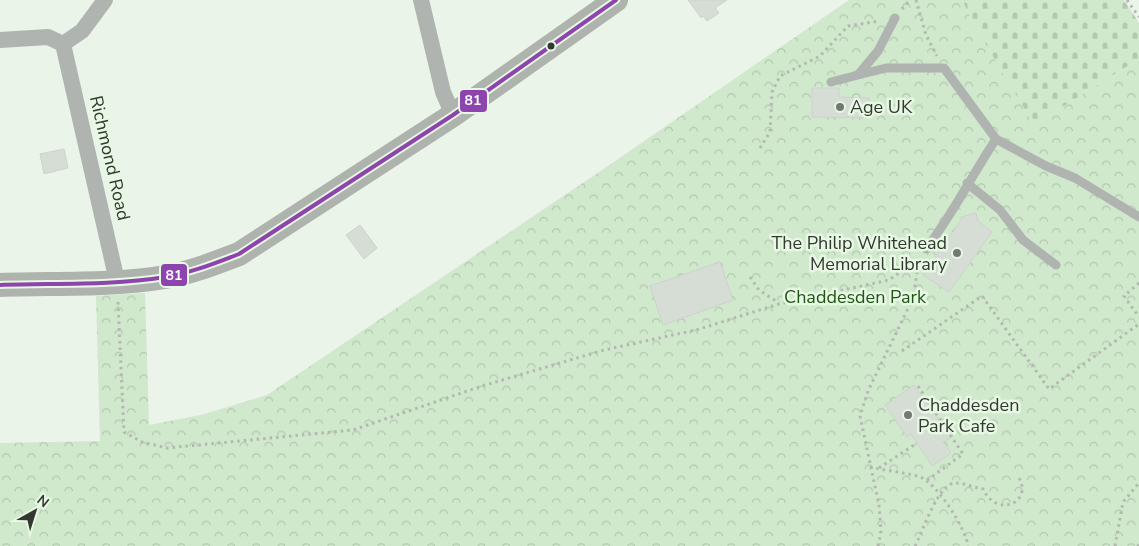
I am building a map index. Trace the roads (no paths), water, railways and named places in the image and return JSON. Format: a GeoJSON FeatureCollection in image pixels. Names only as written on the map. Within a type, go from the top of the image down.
{"type":"FeatureCollection","features":[{"type":"Feature","properties":{"kind":"street"},"geometry":{"type":"LineString","coordinates":[[0,40],[48,37],[56,39],[63,44],[82,31],[105,0]]}},
{"type":"Feature","properties":{"kind":"street"},"geometry":{"type":"LineString","coordinates":[[421,0],[443,92],[453,114]]}},
{"type":"Feature","properties":{"kind":"street"},"geometry":{"type":"LineString","coordinates":[[0,285],[117,281],[173,275],[199,269],[239,254],[453,114],[616,0]]}},
{"type":"Feature","properties":{"kind":"street","name":"Richmond Road"},"geometry":{"type":"LineString","coordinates":[[63,44],[117,281]]}},
{"type":"Feature","properties":{"kind":"lane"},"geometry":{"type":"LineString","coordinates":[[858,75],[878,51],[892,16]]}},
{"type":"Feature","properties":{"kind":"lane"},"geometry":{"type":"LineString","coordinates":[[831,82],[886,68],[944,68],[996,139],[1046,166],[1075,178],[1139,217]]}},
{"type":"Feature","properties":{"kind":"lane"},"geometry":{"type":"LineString","coordinates":[[926,249],[954,209],[966,184],[996,139]]}},
{"type":"Feature","properties":{"kind":"lane"},"geometry":{"type":"LineString","coordinates":[[966,184],[1000,210],[1030,247],[1056,265]]}},
{"type":"Feature","properties":{"kind":"place","name":"Age UK"},"geometry":{"type":"Point","coordinates":[840,107]}},
{"type":"Feature","properties":{"kind":"place","name":"The Philip Whitehead Memorial Library"},"geometry":{"type":"Point","coordinates":[957,253]}},
{"type":"Feature","properties":{"kind":"place","name":"Chaddesden Park Cafe"},"geometry":{"type":"Point","coordinates":[908,415]}},
{"type":"Feature","properties":{"kind":"park label","name":"Chaddesden Park"},"geometry":{"type":"Point","coordinates":[855,297]}}]}
